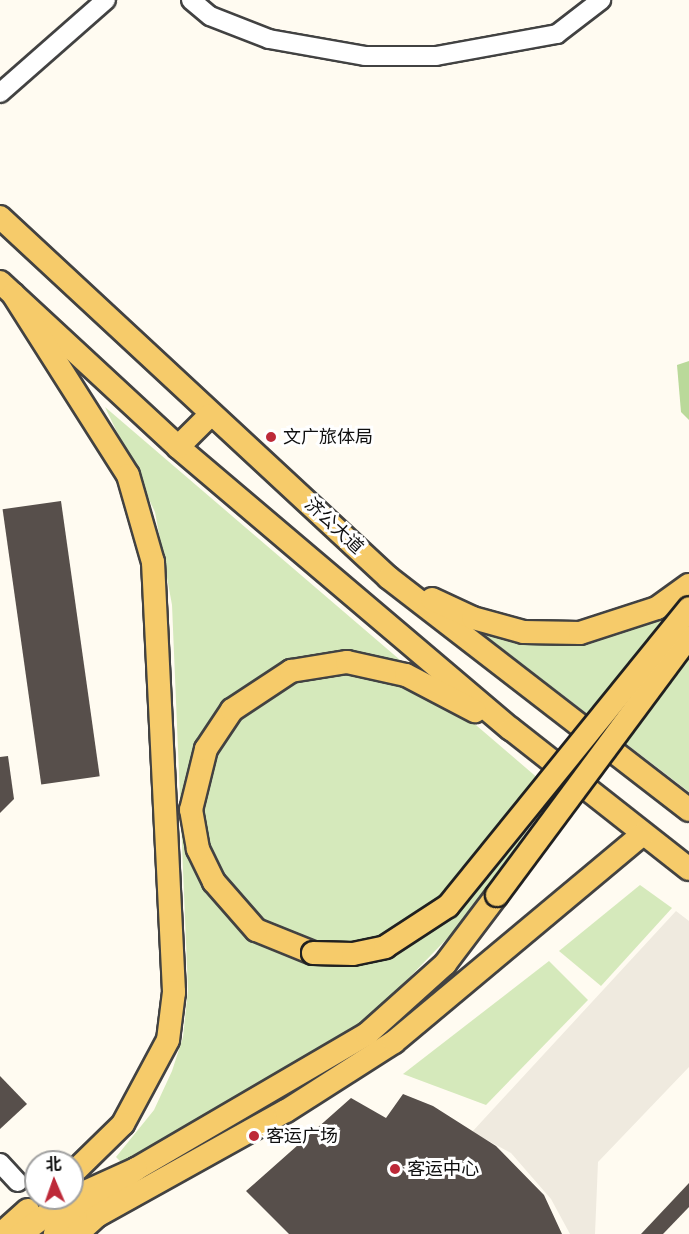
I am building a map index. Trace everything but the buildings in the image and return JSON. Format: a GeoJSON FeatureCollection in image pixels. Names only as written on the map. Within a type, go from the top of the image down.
{"type":"FeatureCollection","features":[{"type":"Feature","properties":{"kind":"main road","name":"济公大道"},"geometry":{"type":"LineString","coordinates":[[0,217],[210,415],[389,578],[689,810]]}},
{"type":"Feature","properties":{"kind":"main road"},"geometry":{"type":"LineString","coordinates":[[6,288],[178,447],[511,729],[689,869]]}},
{"type":"Feature","properties":{"kind":"main road"},"geometry":{"type":"LineString","coordinates":[[6,288],[128,475],[153,562],[174,992],[168,1040],[123,1124],[84,1162]]}},
{"type":"Feature","properties":{"kind":"main road"},"geometry":{"type":"LineString","coordinates":[[178,447],[210,415]]}},
{"type":"Feature","properties":{"kind":"main road"},"geometry":{"type":"LineString","coordinates":[[389,578],[473,618],[524,632],[580,633],[657,608],[686,595]]}},
{"type":"Feature","properties":{"kind":"main road"},"geometry":{"type":"LineString","coordinates":[[511,729],[406,675],[347,662],[291,671],[232,710],[206,749],[193,800],[198,849],[230,907],[247,922],[283,944],[313,952],[353,954],[386,947],[448,906],[686,595]]}},
{"type":"Feature","properties":{"kind":"main road"},"geometry":{"type":"LineString","coordinates":[[21,1234],[63,1202],[136,1169],[367,1034],[445,964],[689,636]]}},
{"type":"Feature","properties":{"kind":"main road"},"geometry":{"type":"LineString","coordinates":[[76,1234],[97,1216],[286,1111],[394,1042],[643,834]]}},
{"type":"Feature","properties":{"kind":"main road"},"geometry":{"type":"LineString","coordinates":[[55,1234],[136,1169]]}},
{"type":"Feature","properties":{"kind":"main road"},"geometry":{"type":"LineString","coordinates":[[1,1234],[29,1210]]}},
{"type":"Feature","properties":{"kind":"street"},"geometry":{"type":"LineString","coordinates":[[0,93],[106,0]]}},
{"type":"Feature","properties":{"kind":"street"},"geometry":{"type":"LineString","coordinates":[[190,0],[210,16],[269,39],[365,56],[436,56],[557,34],[601,0]]}},
{"type":"Feature","properties":{"kind":"street"},"geometry":{"type":"LineString","coordinates":[[0,1163],[18,1182]]}},
{"type":"Feature","properties":{"kind":"green space"},"geometry":{"type":"Polygon","coordinates":[[[689,361],[689,420],[681,412],[677,365],[689,361]]]}},
{"type":"Feature","properties":{"kind":"green space"},"geometry":{"type":"Polygon","coordinates":[[[105,407],[554,792],[466,919],[373,1015],[122,1163],[116,1157],[154,1110],[172,1071],[183,1037],[188,990],[172,605],[155,512],[105,407]]]}},
{"type":"Feature","properties":{"kind":"green space"},"geometry":{"type":"Polygon","coordinates":[[[659,617],[689,635],[689,792],[482,633],[570,642],[617,635],[659,617]]]}},
{"type":"Feature","properties":{"kind":"green space"},"geometry":{"type":"Polygon","coordinates":[[[640,885],[672,908],[601,986],[559,951],[640,885]]]}},
{"type":"Feature","properties":{"kind":"green space"},"geometry":{"type":"Polygon","coordinates":[[[549,961],[588,1000],[486,1105],[403,1074],[549,961]]]}},
{"type":"Feature","properties":{"kind":"shaded area"},"geometry":{"type":"Polygon","coordinates":[[[676,911],[689,921],[689,1067],[598,1162],[595,1234],[570,1234],[551,1199],[511,1153],[472,1132],[676,911]]]}},
{"type":"Feature","properties":{"kind":"place","name":"文广旅体局"},"geometry":{"type":"Point","coordinates":[271,437]}},
{"type":"Feature","properties":{"kind":"place","name":"客运广场"},"geometry":{"type":"Point","coordinates":[254,1136]}},
{"type":"Feature","properties":{"kind":"place","name":"客运中心"},"geometry":{"type":"Point","coordinates":[395,1169]}}]}
